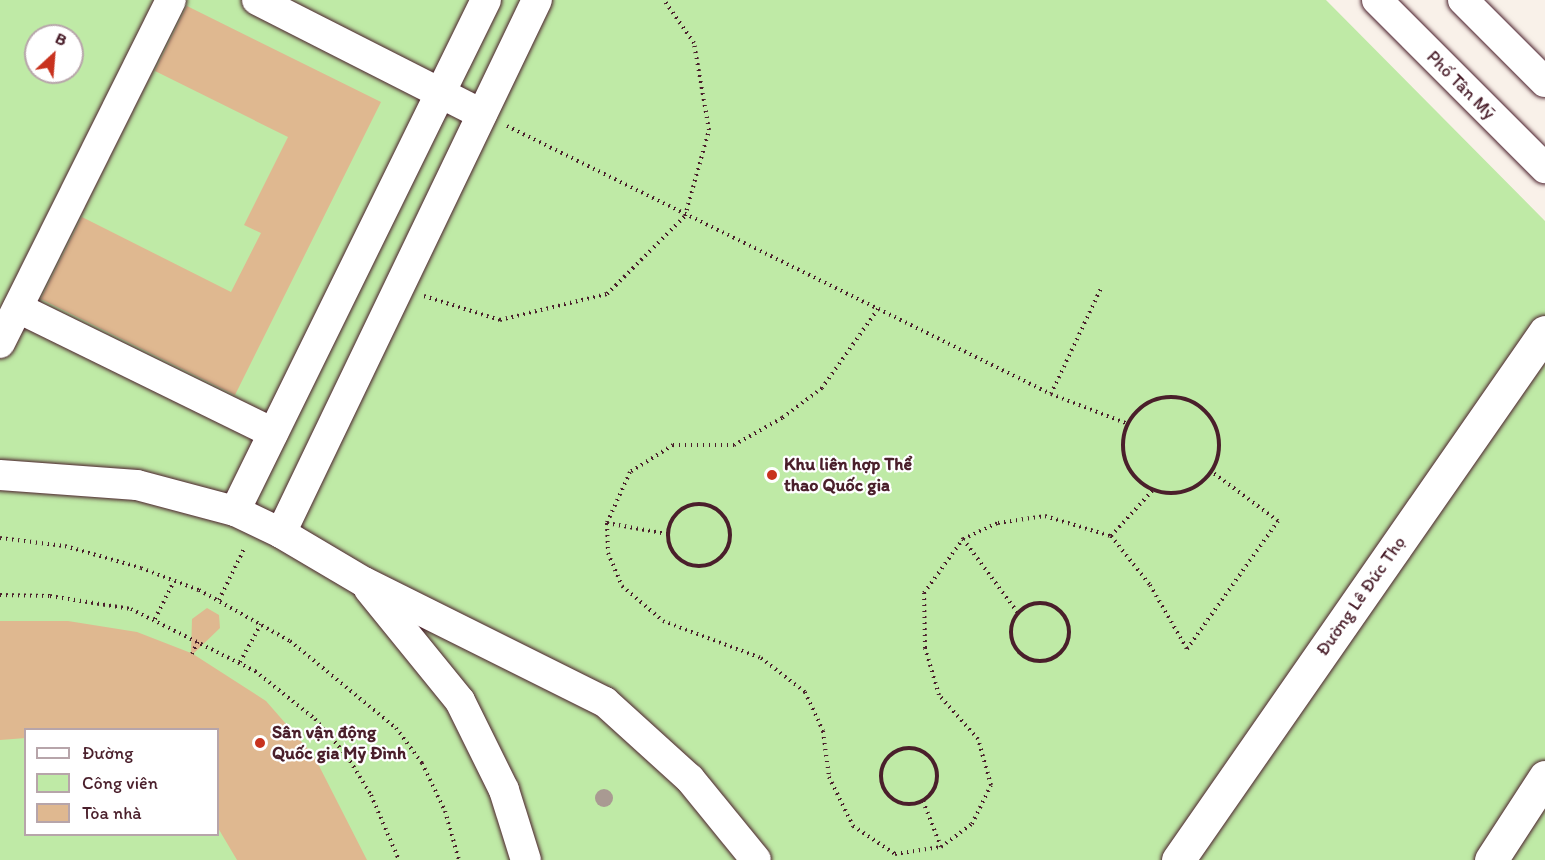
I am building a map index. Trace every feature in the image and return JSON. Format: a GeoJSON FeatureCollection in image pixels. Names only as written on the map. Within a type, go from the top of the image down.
{"type":"FeatureCollection","features":[{"type":"Feature","properties":{"kind":"main road","name":"Đường Lê Đức Thọ"},"geometry":{"type":"LineString","coordinates":[[1178,860],[1545,332]]}},
{"type":"Feature","properties":{"kind":"main road"},"geometry":{"type":"LineString","coordinates":[[1491,860],[1545,777]]}},
{"type":"Feature","properties":{"kind":"street"},"geometry":{"type":"LineString","coordinates":[[0,344],[171,0]]}},
{"type":"Feature","properties":{"kind":"street"},"geometry":{"type":"LineString","coordinates":[[257,0],[482,114]]}},
{"type":"Feature","properties":{"kind":"street"},"geometry":{"type":"LineString","coordinates":[[235,511],[486,0]]}},
{"type":"Feature","properties":{"kind":"street"},"geometry":{"type":"LineString","coordinates":[[281,533],[537,0]]}},
{"type":"Feature","properties":{"kind":"street","name":"Phố Tân Mỹ"},"geometry":{"type":"LineString","coordinates":[[1377,0],[1545,168]]}},
{"type":"Feature","properties":{"kind":"street"},"geometry":{"type":"LineString","coordinates":[[1463,0],[1545,82]]}},
{"type":"Feature","properties":{"kind":"street"},"geometry":{"type":"LineString","coordinates":[[18,308],[273,433]]}},
{"type":"Feature","properties":{"kind":"street"},"geometry":{"type":"LineString","coordinates":[[0,475],[136,485],[235,511],[281,533],[364,582],[604,702],[690,779],[756,860]]}},
{"type":"Feature","properties":{"kind":"street"},"geometry":{"type":"LineString","coordinates":[[364,582],[460,701],[504,790],[526,860]]}},
{"type":"Feature","properties":{"kind":"path"},"geometry":{"type":"LineString","coordinates":[[399,288],[500,320],[607,294],[685,216],[709,130],[694,42],[664,0]]}},
{"type":"Feature","properties":{"kind":"path"},"geometry":{"type":"LineString","coordinates":[[482,114],[685,216],[1051,394],[1128,424]]}},
{"type":"Feature","properties":{"kind":"path"},"geometry":{"type":"LineString","coordinates":[[1051,394],[1101,288]]}},
{"type":"Feature","properties":{"kind":"path"},"geometry":{"type":"LineString","coordinates":[[878,309],[822,387],[782,418],[734,445],[673,445],[630,472],[607,523],[608,554],[622,586],[655,614],[761,658],[805,692],[824,731],[829,777],[853,826],[895,854],[941,847],[972,824],[991,786],[978,739],[939,695],[925,648],[924,593],[963,539],[998,523],[1045,516],[1111,536],[1150,585],[1186,649],[1278,521],[1212,472]]}},
{"type":"Feature","properties":{"kind":"path"},"geometry":{"type":"LineString","coordinates":[[1164,397],[1195,403],[1208,413],[1218,434],[1218,458],[1212,472],[1186,492],[1153,490],[1139,482],[1124,454],[1128,424],[1137,411],[1164,397]]}},
{"type":"Feature","properties":{"kind":"path"},"geometry":{"type":"LineString","coordinates":[[1111,536],[1153,490]]}},
{"type":"Feature","properties":{"kind":"path"},"geometry":{"type":"LineString","coordinates":[[694,504],[716,508],[729,525],[731,536],[724,554],[698,566],[673,553],[667,534],[675,514],[694,504]]}},
{"type":"Feature","properties":{"kind":"path"},"geometry":{"type":"LineString","coordinates":[[607,523],[667,534]]}},
{"type":"Feature","properties":{"kind":"path"},"geometry":{"type":"LineString","coordinates":[[0,538],[65,546],[174,581],[219,600],[261,624],[347,685],[396,728],[422,764],[445,811],[459,860]]}},
{"type":"Feature","properties":{"kind":"path"},"geometry":{"type":"LineString","coordinates":[[963,539],[1018,613],[1012,640],[1023,656],[1050,660],[1065,648],[1070,629],[1054,605],[1034,603],[1018,613]]}},
{"type":"Feature","properties":{"kind":"path"},"geometry":{"type":"LineString","coordinates":[[219,600],[240,559]]}},
{"type":"Feature","properties":{"kind":"path"},"geometry":{"type":"LineString","coordinates":[[155,619],[174,581]]}},
{"type":"Feature","properties":{"kind":"path"},"geometry":{"type":"LineString","coordinates":[[0,595],[94,601],[155,619],[199,639],[240,662],[283,692],[347,756],[381,816],[399,860]]}},
{"type":"Feature","properties":{"kind":"path"},"geometry":{"type":"LineString","coordinates":[[240,662],[261,624]]}},
{"type":"Feature","properties":{"kind":"path"},"geometry":{"type":"LineString","coordinates":[[192,654],[199,639]]}},
{"type":"Feature","properties":{"kind":"path"},"geometry":{"type":"LineString","coordinates":[[915,748],[932,759],[936,786],[923,801],[906,804],[884,789],[884,763],[896,751],[915,748]]}},
{"type":"Feature","properties":{"kind":"path"},"geometry":{"type":"LineString","coordinates":[[923,801],[941,847]]}},
{"type":"Feature","properties":{"kind":"green space","name":"Khu liên hợp Thể thao Quốc gia"},"geometry":{"type":"Polygon","coordinates":[[[0,0],[1326,0],[1545,221],[1545,860],[0,860],[0,0]]]}},
{"type":"Feature","properties":{"kind":"building"},"geometry":{"type":"Polygon","coordinates":[[[187,6],[381,102],[235,395],[41,299],[82,217],[231,292],[261,233],[244,225],[288,137],[155,71],[187,6]]]}},
{"type":"Feature","properties":{"kind":"building","name":"Sân vận động Quốc gia Mỹ Đình"},"geometry":{"type":"Polygon","coordinates":[[[207,608],[219,615],[220,628],[193,654],[266,701],[314,756],[367,860],[237,860],[219,830],[219,728],[24,728],[24,738],[0,740],[0,621],[68,621],[137,632],[191,653],[192,619],[207,608]]]}},
{"type":"Feature","properties":{"kind":"place","name":"Khu liên hợp Thể thao Quốc gia"},"geometry":{"type":"Point","coordinates":[772,475]}},
{"type":"Feature","properties":{"kind":"place","name":"Sân vận động Quốc gia Mỹ Đình"},"geometry":{"type":"Point","coordinates":[260,743]}}]}
